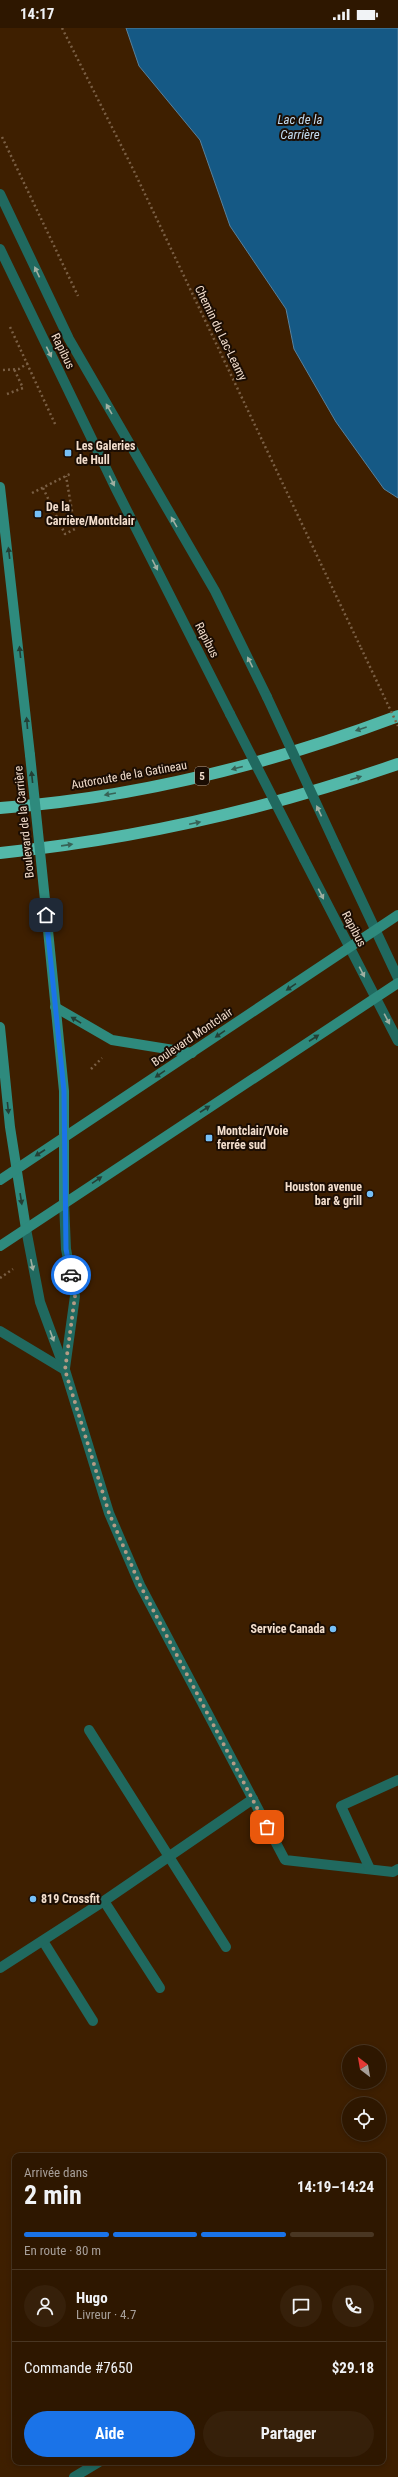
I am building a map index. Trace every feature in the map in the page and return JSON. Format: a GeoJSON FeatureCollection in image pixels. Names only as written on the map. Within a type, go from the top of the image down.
{"type":"FeatureCollection","features":[{"type":"Feature","properties":{"kind":"highway","name":"Autoroute de la Gatineau"},"geometry":{"type":"LineString","coordinates":[[0,808],[107,795],[228,770],[334,739],[398,716]]}},
{"type":"Feature","properties":{"kind":"highway"},"geometry":{"type":"LineString","coordinates":[[0,853],[103,840],[211,820],[292,798],[398,764]]}},
{"type":"Feature","properties":{"kind":"main road","name":"Boulevard de la Carrière"},"geometry":{"type":"LineString","coordinates":[[0,488],[30,755],[64,1091],[64,1202]]}},
{"type":"Feature","properties":{"kind":"main road","name":"Boulevard Montclair"},"geometry":{"type":"LineString","coordinates":[[0,1180],[398,915]]}},
{"type":"Feature","properties":{"kind":"main road"},"geometry":{"type":"LineString","coordinates":[[0,1246],[64,1202],[398,982]]}},
{"type":"Feature","properties":{"kind":"main road"},"geometry":{"type":"LineString","coordinates":[[55,1007],[112,1040],[192,1053]]}},
{"type":"Feature","properties":{"kind":"main road"},"geometry":{"type":"LineString","coordinates":[[0,1027],[16,1169],[26,1228]]}},
{"type":"Feature","properties":{"kind":"street","name":"Rapibus"},"geometry":{"type":"LineString","coordinates":[[0,194],[69,339],[215,591],[267,697],[398,978]]}},
{"type":"Feature","properties":{"kind":"street","name":"Rapibus"},"geometry":{"type":"LineString","coordinates":[[0,249],[116,489],[398,1041]]}},
{"type":"Feature","properties":{"kind":"street"},"geometry":{"type":"LineString","coordinates":[[64,1202],[66,1249],[75,1296],[65,1370]]}},
{"type":"Feature","properties":{"kind":"street"},"geometry":{"type":"LineString","coordinates":[[26,1228],[40,1302],[65,1370],[109,1513],[140,1585],[285,1860],[393,1872],[398,1870]]}},
{"type":"Feature","properties":{"kind":"street"},"geometry":{"type":"LineString","coordinates":[[0,1331],[65,1370]]}},
{"type":"Feature","properties":{"kind":"street"},"geometry":{"type":"LineString","coordinates":[[89,1730],[226,1947]]}},
{"type":"Feature","properties":{"kind":"street"},"geometry":{"type":"LineString","coordinates":[[370,1869],[341,1806],[398,1780]]}},
{"type":"Feature","properties":{"kind":"street"},"geometry":{"type":"LineString","coordinates":[[0,1968],[104,1901],[253,1799]]}},
{"type":"Feature","properties":{"kind":"street"},"geometry":{"type":"LineString","coordinates":[[104,1901],[160,1988]]}},
{"type":"Feature","properties":{"kind":"street"},"geometry":{"type":"LineString","coordinates":[[43,1941],[93,2021]]}},
{"type":"Feature","properties":{"kind":"street"},"geometry":{"type":"LineString","coordinates":[[74,2477],[94,2465]]}},
{"type":"Feature","properties":{"kind":"path","name":"Chemin du Lac-Leamy"},"geometry":{"type":"LineString","coordinates":[[62,28],[136,176],[398,726]]}},
{"type":"Feature","properties":{"kind":"path"},"geometry":{"type":"LineString","coordinates":[[2,137],[78,296]]}},
{"type":"Feature","properties":{"kind":"path"},"geometry":{"type":"LineString","coordinates":[[10,327],[56,426]]}},
{"type":"Feature","properties":{"kind":"path"},"geometry":{"type":"LineString","coordinates":[[3,370],[14,369],[28,363]]}},
{"type":"Feature","properties":{"kind":"path"},"geometry":{"type":"LineString","coordinates":[[7,394],[23,388],[14,369]]}},
{"type":"Feature","properties":{"kind":"path"},"geometry":{"type":"LineString","coordinates":[[32,493],[70,474]]}},
{"type":"Feature","properties":{"kind":"path"},"geometry":{"type":"LineString","coordinates":[[43,488],[65,534],[75,529],[66,476]]}},
{"type":"Feature","properties":{"kind":"path"},"geometry":{"type":"LineString","coordinates":[[91,1070],[103,1056]]}},
{"type":"Feature","properties":{"kind":"path"},"geometry":{"type":"LineString","coordinates":[[0,1278],[18,1267]]}},
{"type":"Feature","properties":{"kind":"path"},"geometry":{"type":"LineString","coordinates":[[8,1268],[9,1272]]}},
{"type":"Feature","properties":{"kind":"water","name":"Lac de la Carrière"},"geometry":{"type":"Polygon","coordinates":[[[126,28],[398,28],[398,498],[384,489],[336,422],[294,349],[286,309],[230,226],[200,140],[139,66],[126,28]]]}},
{"type":"Feature","properties":{"kind":"way so far"},"geometry":{"type":"LineString","coordinates":[[71,1275],[75,1296],[65,1370],[109,1513],[140,1585],[267,1827]]}},
{"type":"Feature","properties":{"kind":"place","name":"Les Galeries de Hull"},"geometry":{"type":"Point","coordinates":[68,453]}},
{"type":"Feature","properties":{"kind":"place","name":"De la Carrière/Montclair"},"geometry":{"type":"Point","coordinates":[38,514]}},
{"type":"Feature","properties":{"kind":"place","name":"Montclair/Voie ferrée sud"},"geometry":{"type":"Point","coordinates":[209,1138]}},
{"type":"Feature","properties":{"kind":"place","name":"Houston avenue bar & grill"},"geometry":{"type":"Point","coordinates":[370,1194]}},
{"type":"Feature","properties":{"kind":"place","name":"Service Canada"},"geometry":{"type":"Point","coordinates":[333,1629]}},
{"type":"Feature","properties":{"kind":"place","name":"819 Crossfit"},"geometry":{"type":"Point","coordinates":[33,1899]}},
{"type":"Feature","properties":{"kind":"route"},"geometry":{"type":"LineString","coordinates":[[46,915],[64,1091],[64,1202],[66,1249],[71,1275]]}}]}
